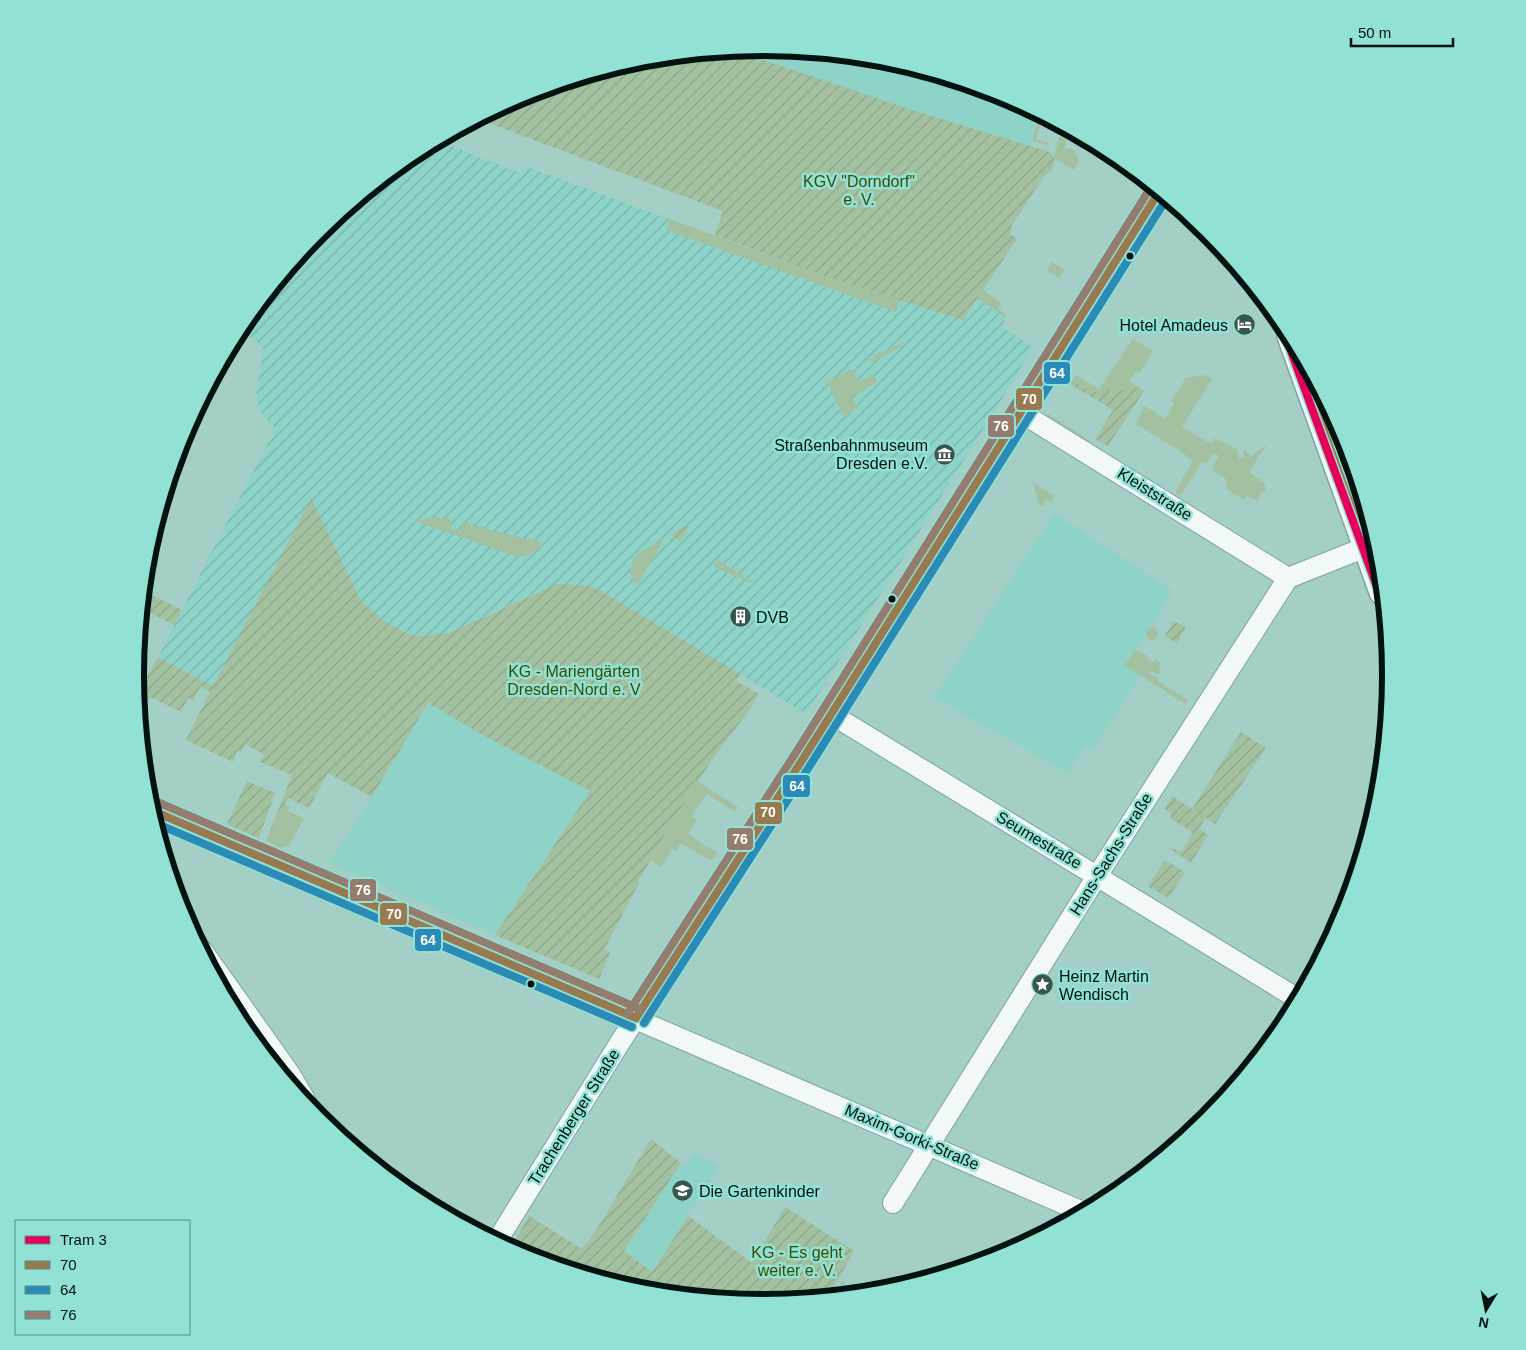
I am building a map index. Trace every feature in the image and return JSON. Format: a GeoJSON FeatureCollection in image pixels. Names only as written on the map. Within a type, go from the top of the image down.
{"type":"FeatureCollection","features":[{"type":"Feature","properties":{"kind":"main road"},"geometry":{"type":"LineString","coordinates":[[1304,376],[1371,561]]}},
{"type":"Feature","properties":{"kind":"street"},"geometry":{"type":"LineString","coordinates":[[830,714],[1156,197]]}},
{"type":"Feature","properties":{"kind":"street","name":"Kleiststraße"},"geometry":{"type":"LineString","coordinates":[[1020,412],[1288,578]]}},
{"type":"Feature","properties":{"kind":"street"},"geometry":{"type":"LineString","coordinates":[[1288,578],[1366,547]]}},
{"type":"Feature","properties":{"kind":"street","name":"Hans-Sachs-Straße"},"geometry":{"type":"LineString","coordinates":[[893,1204],[1097,876],[1288,578]]}},
{"type":"Feature","properties":{"kind":"street","name":"Seumestraße"},"geometry":{"type":"LineString","coordinates":[[830,714],[1292,995]]}},
{"type":"Feature","properties":{"kind":"street","name":"Trachenberger Straße"},"geometry":{"type":"LineString","coordinates":[[501,1235],[636,1018],[830,714]]}},
{"type":"Feature","properties":{"kind":"street","name":"Maxim-Gorki-Straße"},"geometry":{"type":"LineString","coordinates":[[160,813],[930,1144],[1076,1209]]}},
{"type":"Feature","properties":{"kind":"street"},"geometry":{"type":"LineString","coordinates":[[234,995],[288,1070]]}},
{"type":"Feature","properties":{"kind":"shaded area"},"geometry":{"type":"Polygon","coordinates":[[[753,56],[803,58],[884,68],[962,89],[1000,103],[1037,120],[1030,146],[915,111],[753,56]]]}},
{"type":"Feature","properties":{"kind":"shaded area"},"geometry":{"type":"Polygon","coordinates":[[[446,144],[522,174],[525,166],[829,278],[963,320],[978,299],[1003,315],[1005,329],[1032,346],[1014,380],[806,714],[596,588],[543,589],[449,633],[417,636],[406,633],[384,621],[361,601],[311,498],[213,686],[158,657],[275,429],[259,409],[256,389],[264,350],[248,333],[272,298],[298,267],[325,237],[386,184],[446,144]]]}},
{"type":"Feature","properties":{"kind":"shaded area"},"geometry":{"type":"Polygon","coordinates":[[[1055,513],[1173,591],[1125,665],[1141,675],[1092,750],[1085,746],[1068,773],[934,697],[1055,513]]]}},
{"type":"Feature","properties":{"kind":"shaded area"},"geometry":{"type":"Polygon","coordinates":[[[428,702],[479,733],[590,791],[495,935],[330,863],[372,797],[428,702]]]}},
{"type":"Feature","properties":{"kind":"shaded area","name":"Die Gartenkinder"},"geometry":{"type":"Polygon","coordinates":[[[695,1153],[718,1167],[652,1272],[624,1251],[681,1163],[687,1166],[695,1153]]]}},
{"type":"Feature","properties":{"kind":"green space","name":"KGV \"Dorndorf\" e. V."},"geometry":{"type":"Polygon","coordinates":[[[753,56],[915,111],[1050,152],[1055,159],[1052,170],[1044,176],[1012,225],[1010,234],[1017,239],[963,320],[829,278],[715,235],[723,211],[486,122],[526,103],[603,77],[642,68],[682,62],[753,56]]]}},
{"type":"Feature","properties":{"kind":"green space"},"geometry":{"type":"Polygon","coordinates":[[[1038,120],[1041,122],[1036,139],[1049,143],[1049,145],[1032,141],[1038,120]]]}},
{"type":"Feature","properties":{"kind":"green space"},"geometry":{"type":"Polygon","coordinates":[[[1060,133],[1066,136],[1065,148],[1075,150],[1079,162],[1073,170],[1054,157],[1060,133]]]}},
{"type":"Feature","properties":{"kind":"green space"},"geometry":{"type":"Polygon","coordinates":[[[411,167],[411,170],[406,174],[404,172],[411,167]]]}},
{"type":"Feature","properties":{"kind":"green space"},"geometry":{"type":"Polygon","coordinates":[[[670,219],[829,278],[900,300],[896,312],[666,230],[670,219]]]}},
{"type":"Feature","properties":{"kind":"green space"},"geometry":{"type":"Polygon","coordinates":[[[1052,262],[1065,270],[1059,278],[1047,270],[1052,262]]]}},
{"type":"Feature","properties":{"kind":"green space"},"geometry":{"type":"Polygon","coordinates":[[[983,290],[999,301],[1001,305],[998,309],[1006,315],[1004,319],[1003,315],[978,299],[983,290]]]}},
{"type":"Feature","properties":{"kind":"green space"},"geometry":{"type":"Polygon","coordinates":[[[1133,339],[1153,351],[1140,372],[1136,372],[1129,381],[1140,388],[1091,392],[1073,380],[1076,375],[1099,389],[1133,339]]]}},
{"type":"Feature","properties":{"kind":"green space"},"geometry":{"type":"Polygon","coordinates":[[[902,343],[904,344],[903,346],[871,363],[869,359],[902,343]]]}},
{"type":"Feature","properties":{"kind":"green space"},"geometry":{"type":"Polygon","coordinates":[[[852,369],[859,382],[873,375],[878,382],[852,397],[858,408],[843,416],[827,381],[852,369]]]}},
{"type":"Feature","properties":{"kind":"green space"},"geometry":{"type":"Polygon","coordinates":[[[1204,375],[1212,379],[1182,427],[1211,444],[1215,438],[1238,450],[1239,459],[1244,458],[1243,449],[1251,456],[1267,444],[1249,472],[1264,483],[1266,491],[1261,493],[1257,501],[1247,496],[1244,500],[1225,488],[1227,485],[1225,478],[1213,471],[1212,468],[1219,456],[1214,453],[1207,463],[1202,462],[1182,493],[1177,495],[1176,490],[1193,461],[1179,450],[1135,424],[1145,406],[1165,419],[1174,404],[1171,401],[1186,378],[1204,375]]]}},
{"type":"Feature","properties":{"kind":"green space"},"geometry":{"type":"Polygon","coordinates":[[[1068,377],[1091,392],[1140,388],[1144,391],[1108,446],[1095,439],[1113,410],[1065,381],[1068,377]]]}},
{"type":"Feature","properties":{"kind":"green space"},"geometry":{"type":"Polygon","coordinates":[[[1048,414],[1090,441],[1087,446],[1045,419],[1048,414]]]}},
{"type":"Feature","properties":{"kind":"green space"},"geometry":{"type":"Polygon","coordinates":[[[1033,483],[1055,496],[1051,503],[1046,500],[1042,507],[1039,505],[1033,483]]]}},
{"type":"Feature","properties":{"kind":"green space","name":"KG - Mariengärten Dresden-Nord e. V"},"geometry":{"type":"Polygon","coordinates":[[[311,498],[361,601],[384,621],[406,633],[417,636],[449,633],[557,584],[585,585],[596,588],[740,674],[736,681],[759,694],[700,777],[638,882],[604,950],[610,953],[599,979],[495,935],[590,791],[479,733],[428,703],[372,797],[328,773],[309,808],[288,798],[266,841],[292,775],[260,762],[264,754],[245,744],[241,753],[237,751],[233,762],[186,740],[210,692],[201,686],[193,701],[188,698],[181,712],[150,697],[145,704],[144,681],[158,657],[213,686],[311,498]]]}},
{"type":"Feature","properties":{"kind":"green space"},"geometry":{"type":"Polygon","coordinates":[[[434,517],[451,519],[451,529],[460,532],[463,522],[525,539],[538,540],[543,547],[526,556],[517,557],[415,521],[434,517]]]}},
{"type":"Feature","properties":{"kind":"green space"},"geometry":{"type":"Polygon","coordinates":[[[687,525],[688,529],[680,541],[670,535],[687,525]]]}},
{"type":"Feature","properties":{"kind":"green space"},"geometry":{"type":"Polygon","coordinates":[[[664,539],[638,584],[634,582],[630,572],[635,555],[664,539]]]}},
{"type":"Feature","properties":{"kind":"green space"},"geometry":{"type":"Polygon","coordinates":[[[718,560],[761,587],[714,567],[718,560]]]}},
{"type":"Feature","properties":{"kind":"green space"},"geometry":{"type":"Polygon","coordinates":[[[150,594],[182,610],[174,625],[148,612],[150,594]]]}},
{"type":"Feature","properties":{"kind":"green space"},"geometry":{"type":"Polygon","coordinates":[[[1173,621],[1184,626],[1186,630],[1182,632],[1178,644],[1165,636],[1173,621]]]}},
{"type":"Feature","properties":{"kind":"green space"},"geometry":{"type":"Polygon","coordinates":[[[1150,628],[1154,628],[1158,634],[1154,640],[1150,640],[1146,636],[1146,632],[1150,628]]]}},
{"type":"Feature","properties":{"kind":"green space"},"geometry":{"type":"Polygon","coordinates":[[[1135,650],[1148,656],[1147,659],[1153,662],[1155,659],[1160,663],[1159,674],[1149,671],[1148,673],[1185,698],[1187,701],[1185,704],[1125,665],[1135,650]]]}},
{"type":"Feature","properties":{"kind":"green space"},"geometry":{"type":"Polygon","coordinates":[[[1241,732],[1266,748],[1215,824],[1205,818],[1199,829],[1208,835],[1191,863],[1169,848],[1182,851],[1193,833],[1170,818],[1172,813],[1165,809],[1172,796],[1192,809],[1241,732]]]}},
{"type":"Feature","properties":{"kind":"green space"},"geometry":{"type":"Polygon","coordinates":[[[247,781],[275,793],[259,838],[227,824],[247,781]]]}},
{"type":"Feature","properties":{"kind":"green space"},"geometry":{"type":"Polygon","coordinates":[[[697,781],[738,807],[735,812],[707,794],[692,816],[697,820],[688,834],[717,853],[711,861],[681,843],[676,851],[672,849],[661,867],[651,860],[697,781]]]}},
{"type":"Feature","properties":{"kind":"green space"},"geometry":{"type":"Polygon","coordinates":[[[285,804],[290,807],[288,811],[304,818],[289,846],[281,848],[266,841],[285,804]]]}},
{"type":"Feature","properties":{"kind":"green space"},"geometry":{"type":"Polygon","coordinates":[[[1165,860],[1185,872],[1168,898],[1148,886],[1165,860]]]}},
{"type":"Feature","properties":{"kind":"green space","name":"KG - Es geht weiter e. V."},"geometry":{"type":"Polygon","coordinates":[[[651,1139],[681,1163],[624,1251],[652,1272],[688,1216],[752,1263],[785,1207],[854,1251],[833,1289],[763,1294],[682,1288],[642,1282],[564,1261],[514,1242],[529,1216],[582,1249],[597,1229],[651,1139]]]}},
{"type":"Feature","properties":{"kind":"green space"},"geometry":{"type":"Polygon","coordinates":[[[843,1281],[847,1287],[844,1288],[838,1289],[843,1281]]]}},
{"type":"Feature","properties":{"kind":"tram line"},"geometry":{"type":"LineString","coordinates":[[821,688],[842,678],[860,661],[1153,195]]}},
{"type":"Feature","properties":{"kind":"tram line","name":"3"},"geometry":{"type":"LineString","coordinates":[[1293,356],[1373,577]]}},
{"type":"Feature","properties":{"kind":"transit line","name":"76"},"geometry":{"type":"LineString","coordinates":[[628,1013],[800,746],[1148,191]]}},
{"type":"Feature","properties":{"kind":"transit line","name":"70"},"geometry":{"type":"LineString","coordinates":[[636,1018],[808,751],[1156,197]]}},
{"type":"Feature","properties":{"kind":"transit line","name":"64"},"geometry":{"type":"LineString","coordinates":[[644,1023],[816,756],[1163,204]]}},
{"type":"Feature","properties":{"kind":"transit line","name":"70"},"geometry":{"type":"LineString","coordinates":[[1303,374],[1371,562]]}},
{"type":"Feature","properties":{"kind":"transit line","name":"76"},"geometry":{"type":"LineString","coordinates":[[157,802],[640,1009]]}},
{"type":"Feature","properties":{"kind":"transit line","name":"70"},"geometry":{"type":"LineString","coordinates":[[160,814],[636,1018]]}},
{"type":"Feature","properties":{"kind":"transit line","name":"64"},"geometry":{"type":"LineString","coordinates":[[163,826],[632,1027]]}},
{"type":"Feature","properties":{"kind":"place","name":"Hotel Amadeus"},"geometry":{"type":"Point","coordinates":[1244,325]}},
{"type":"Feature","properties":{"kind":"place","name":"Straßenbahnmuseum Dresden e.V."},"geometry":{"type":"Point","coordinates":[944,454]}},
{"type":"Feature","properties":{"kind":"place","name":"DVB"},"geometry":{"type":"Point","coordinates":[740,617]}},
{"type":"Feature","properties":{"kind":"place","name":"Heinz Martin Wendisch"},"geometry":{"type":"Point","coordinates":[1043,985]}},
{"type":"Feature","properties":{"kind":"place","name":"Die Gartenkinder"},"geometry":{"type":"Point","coordinates":[683,1191]}}]}
